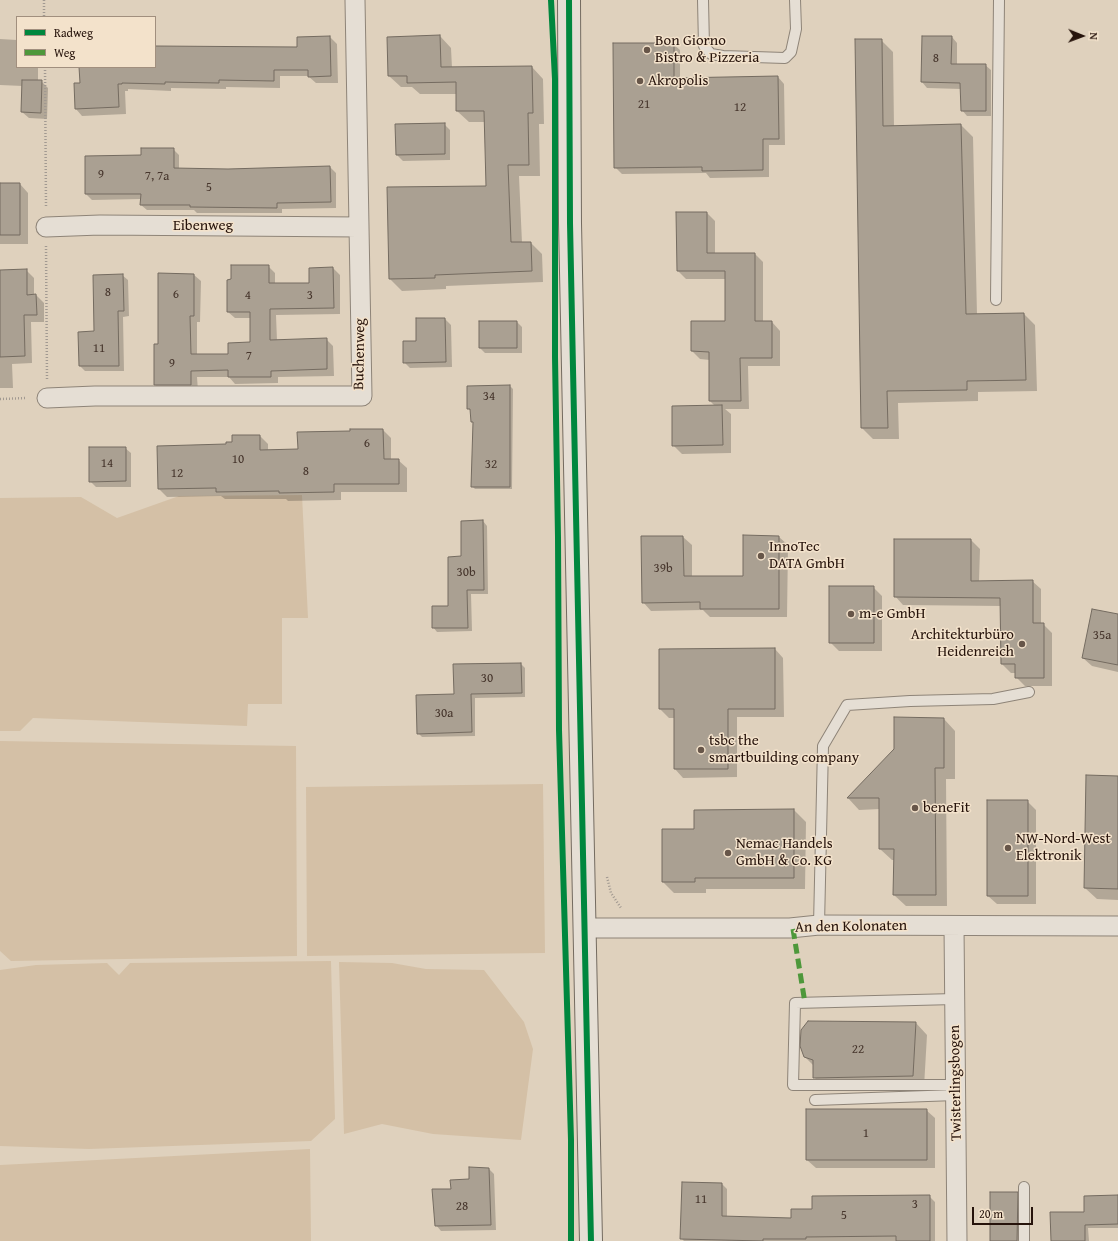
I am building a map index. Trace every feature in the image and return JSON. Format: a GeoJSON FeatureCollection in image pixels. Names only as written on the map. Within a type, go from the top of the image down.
{"type":"FeatureCollection","features":[{"type":"Feature","properties":{"kind":"street","name":"Buchenweg"},"geometry":{"type":"LineString","coordinates":[[47,398],[95,396],[362,396],[355,0]]}},
{"type":"Feature","properties":{"kind":"street"},"geometry":{"type":"LineString","coordinates":[[569,0],[570,223],[591,1241]]}},
{"type":"Feature","properties":{"kind":"street","name":"Eibenweg"},"geometry":{"type":"LineString","coordinates":[[46,227],[108,225],[359,227]]}},
{"type":"Feature","properties":{"kind":"street","name":"An den Kolonaten"},"geometry":{"type":"LineString","coordinates":[[585,928],[790,928],[819,925],[1118,926]]}},
{"type":"Feature","properties":{"kind":"street","name":"Twisterlingsbogen"},"geometry":{"type":"LineString","coordinates":[[954,926],[957,1241]]}},
{"type":"Feature","properties":{"kind":"lane"},"geometry":{"type":"LineString","coordinates":[[703,0],[704,46],[711,54],[723,56],[785,58],[791,52],[796,29],[795,0]]}},
{"type":"Feature","properties":{"kind":"lane"},"geometry":{"type":"LineString","coordinates":[[996,300],[998,0]]}},
{"type":"Feature","properties":{"kind":"lane"},"geometry":{"type":"LineString","coordinates":[[819,925],[823,746],[847,705],[910,701],[993,699],[1029,692]]}},
{"type":"Feature","properties":{"kind":"lane"},"geometry":{"type":"LineString","coordinates":[[955,999],[794,1003],[793,1085],[956,1090]]}},
{"type":"Feature","properties":{"kind":"lane"},"geometry":{"type":"LineString","coordinates":[[815,1100],[956,1090]]}},
{"type":"Feature","properties":{"kind":"lane"},"geometry":{"type":"LineString","coordinates":[[1024,1187],[1024,1241]]}},
{"type":"Feature","properties":{"kind":"path"},"geometry":{"type":"LineString","coordinates":[[44,0],[44,16]]}},
{"type":"Feature","properties":{"kind":"path"},"geometry":{"type":"LineString","coordinates":[[0,399],[47,398],[45,68]]}},
{"type":"Feature","properties":{"kind":"shaded area"},"geometry":{"type":"Polygon","coordinates":[[[302,495],[308,618],[282,618],[282,704],[248,704],[247,726],[33,718],[20,731],[0,731],[0,498],[81,497],[117,518],[179,496],[302,495]]]}},
{"type":"Feature","properties":{"kind":"shaded area"},"geometry":{"type":"Polygon","coordinates":[[[0,741],[296,746],[297,956],[11,961],[0,951],[0,741]]]}},
{"type":"Feature","properties":{"kind":"shaded area"},"geometry":{"type":"Polygon","coordinates":[[[543,784],[545,953],[307,956],[306,787],[543,784]]]}},
{"type":"Feature","properties":{"kind":"shaded area"},"geometry":{"type":"Polygon","coordinates":[[[331,961],[335,1119],[311,1141],[89,1149],[0,1146],[0,970],[36,965],[107,963],[119,975],[130,963],[331,961]]]}},
{"type":"Feature","properties":{"kind":"shaded area"},"geometry":{"type":"Polygon","coordinates":[[[339,962],[392,963],[426,969],[484,970],[524,1022],[533,1049],[521,1140],[433,1134],[382,1124],[344,1134],[339,962]]]}},
{"type":"Feature","properties":{"kind":"shaded area"},"geometry":{"type":"Polygon","coordinates":[[[310,1149],[311,1241],[0,1241],[0,1165],[310,1149]]]}},
{"type":"Feature","properties":{"kind":"building"},"geometry":{"type":"Polygon","coordinates":[[[440,35],[441,67],[532,66],[533,113],[528,113],[529,165],[508,165],[511,242],[531,242],[532,271],[435,275],[435,278],[389,279],[387,187],[486,186],[484,111],[456,111],[456,82],[407,83],[407,76],[388,76],[387,37],[440,35]]]}},
{"type":"Feature","properties":{"kind":"building"},"geometry":{"type":"Polygon","coordinates":[[[330,36],[331,76],[308,77],[308,70],[274,70],[274,81],[219,80],[219,83],[122,83],[118,84],[119,107],[75,109],[74,83],[80,83],[79,68],[156,68],[156,46],[297,47],[297,37],[330,36]]]}},
{"type":"Feature","properties":{"kind":"building"},"geometry":{"type":"Polygon","coordinates":[[[922,36],[952,36],[951,64],[986,64],[986,111],[961,111],[960,83],[921,82],[922,36]]]}},
{"type":"Feature","properties":{"kind":"building"},"geometry":{"type":"Polygon","coordinates":[[[855,39],[882,39],[883,126],[961,124],[966,314],[1024,313],[1026,380],[967,381],[967,390],[887,391],[888,428],[861,428],[855,39]]]}},
{"type":"Feature","properties":{"kind":"building"},"geometry":{"type":"Polygon","coordinates":[[[613,43],[674,43],[674,78],[778,76],[779,139],[763,139],[763,170],[702,171],[702,167],[614,168],[613,43]]]}},
{"type":"Feature","properties":{"kind":"building"},"geometry":{"type":"Polygon","coordinates":[[[22,80],[42,80],[41,113],[21,112],[22,80]]]}},
{"type":"Feature","properties":{"kind":"building"},"geometry":{"type":"Polygon","coordinates":[[[445,123],[445,154],[396,155],[395,124],[445,123]]]}},
{"type":"Feature","properties":{"kind":"building"},"geometry":{"type":"Polygon","coordinates":[[[141,148],[174,148],[174,168],[228,169],[330,166],[331,202],[277,203],[277,208],[190,207],[190,205],[140,205],[141,194],[85,194],[85,156],[141,155],[141,148]]]}},
{"type":"Feature","properties":{"kind":"building"},"geometry":{"type":"Polygon","coordinates":[[[0,183],[20,183],[20,235],[0,235],[0,183]]]}},
{"type":"Feature","properties":{"kind":"building"},"geometry":{"type":"Polygon","coordinates":[[[676,212],[707,212],[707,253],[755,253],[755,321],[772,321],[772,358],[740,358],[741,401],[709,401],[709,352],[691,351],[691,321],[725,321],[725,271],[677,271],[676,212]]]}},
{"type":"Feature","properties":{"kind":"building"},"geometry":{"type":"Polygon","coordinates":[[[231,265],[269,265],[269,283],[309,283],[309,268],[333,267],[334,308],[270,309],[270,340],[327,338],[327,369],[271,371],[271,377],[228,377],[228,370],[191,371],[191,385],[154,385],[154,344],[158,344],[158,273],[194,274],[194,316],[190,316],[191,354],[228,354],[228,343],[250,342],[250,312],[227,312],[227,280],[231,279],[231,265]]]}},
{"type":"Feature","properties":{"kind":"building"},"geometry":{"type":"Polygon","coordinates":[[[27,269],[27,295],[36,294],[37,315],[24,315],[25,356],[0,357],[0,270],[27,269]]]}},
{"type":"Feature","properties":{"kind":"building"},"geometry":{"type":"Polygon","coordinates":[[[123,274],[124,311],[118,311],[119,366],[79,366],[78,332],[94,331],[93,275],[123,274]]]}},
{"type":"Feature","properties":{"kind":"building"},"geometry":{"type":"Polygon","coordinates":[[[416,318],[445,318],[446,362],[403,363],[403,341],[416,341],[416,318]]]}},
{"type":"Feature","properties":{"kind":"building"},"geometry":{"type":"Polygon","coordinates":[[[479,321],[517,321],[517,348],[479,348],[479,321]]]}},
{"type":"Feature","properties":{"kind":"building"},"geometry":{"type":"Polygon","coordinates":[[[510,385],[510,487],[471,487],[473,422],[471,422],[470,409],[467,409],[467,386],[510,385]]]}},
{"type":"Feature","properties":{"kind":"building"},"geometry":{"type":"Polygon","coordinates":[[[722,405],[723,445],[672,446],[672,406],[722,405]]]}},
{"type":"Feature","properties":{"kind":"building"},"geometry":{"type":"Polygon","coordinates":[[[350,429],[383,429],[384,459],[399,459],[399,484],[334,484],[334,492],[216,492],[216,488],[158,489],[157,446],[226,444],[226,442],[232,442],[232,435],[260,435],[260,450],[298,449],[297,432],[350,431],[350,429]]]}},
{"type":"Feature","properties":{"kind":"building"},"geometry":{"type":"Polygon","coordinates":[[[89,447],[126,447],[126,481],[89,482],[89,447]]]}},
{"type":"Feature","properties":{"kind":"building"},"geometry":{"type":"Polygon","coordinates":[[[483,520],[484,590],[467,590],[468,628],[432,628],[432,606],[448,606],[448,557],[461,556],[461,521],[483,520]]]}},
{"type":"Feature","properties":{"kind":"building"},"geometry":{"type":"Polygon","coordinates":[[[743,535],[779,536],[779,609],[700,609],[700,602],[642,603],[641,536],[683,536],[684,576],[743,576],[743,535]]]}},
{"type":"Feature","properties":{"kind":"building"},"geometry":{"type":"Polygon","coordinates":[[[894,539],[971,539],[971,581],[1033,580],[1033,623],[1044,623],[1044,678],[1015,678],[1015,664],[1001,664],[1000,598],[894,597],[894,539]]]}},
{"type":"Feature","properties":{"kind":"building","name":"m-e GmbH"},"geometry":{"type":"Polygon","coordinates":[[[829,586],[874,586],[874,643],[829,643],[829,586]]]}},
{"type":"Feature","properties":{"kind":"building"},"geometry":{"type":"Polygon","coordinates":[[[1092,609],[1118,614],[1118,665],[1082,658],[1092,609]]]}},
{"type":"Feature","properties":{"kind":"building"},"geometry":{"type":"Polygon","coordinates":[[[775,648],[775,709],[728,709],[728,769],[674,769],[674,709],[659,709],[659,649],[775,648]]]}},
{"type":"Feature","properties":{"kind":"building"},"geometry":{"type":"Polygon","coordinates":[[[521,663],[522,693],[471,694],[472,732],[417,734],[416,695],[454,694],[453,664],[521,663]]]}},
{"type":"Feature","properties":{"kind":"building","name":"beneFit"},"geometry":{"type":"Polygon","coordinates":[[[894,717],[944,718],[944,768],[935,768],[936,895],[893,895],[894,849],[879,849],[879,798],[847,798],[894,749],[894,717]]]}},
{"type":"Feature","properties":{"kind":"building"},"geometry":{"type":"Polygon","coordinates":[[[1086,775],[1118,776],[1118,889],[1084,888],[1086,775]]]}},
{"type":"Feature","properties":{"kind":"building","name":"NW-Nord-West Elektronik"},"geometry":{"type":"Polygon","coordinates":[[[987,800],[1028,800],[1028,896],[987,896],[987,800]]]}},
{"type":"Feature","properties":{"kind":"building","name":"Nemac Handels GmbH & Co. KG"},"geometry":{"type":"Polygon","coordinates":[[[794,809],[794,878],[695,878],[695,882],[662,882],[662,829],[694,829],[694,810],[794,809]]]}},
{"type":"Feature","properties":{"kind":"building"},"geometry":{"type":"Polygon","coordinates":[[[808,1021],[916,1022],[913,1076],[813,1078],[813,1060],[804,1057],[800,1046],[801,1030],[808,1021]]]}},
{"type":"Feature","properties":{"kind":"building"},"geometry":{"type":"Polygon","coordinates":[[[806,1109],[927,1109],[927,1160],[806,1160],[806,1109]]]}},
{"type":"Feature","properties":{"kind":"building"},"geometry":{"type":"Polygon","coordinates":[[[469,1167],[489,1168],[491,1225],[435,1226],[432,1189],[451,1189],[450,1180],[469,1179],[469,1167]]]}},
{"type":"Feature","properties":{"kind":"building"},"geometry":{"type":"Polygon","coordinates":[[[682,1182],[722,1183],[722,1216],[791,1218],[791,1209],[812,1209],[812,1196],[930,1195],[930,1241],[896,1241],[896,1236],[806,1237],[806,1239],[763,1239],[763,1241],[680,1239],[682,1182]]]}},
{"type":"Feature","properties":{"kind":"building"},"geometry":{"type":"Polygon","coordinates":[[[990,1192],[1018,1192],[1017,1241],[990,1241],[990,1192]]]}},
{"type":"Feature","properties":{"kind":"building"},"geometry":{"type":"Polygon","coordinates":[[[1118,1195],[1118,1224],[1085,1225],[1085,1241],[1051,1241],[1050,1212],[1084,1212],[1084,1196],[1118,1195]]]}},
{"type":"Feature","properties":{"kind":"marked path"},"geometry":{"type":"LineString","coordinates":[[793,929],[805,1003]]}},
{"type":"Feature","properties":{"kind":"cycle path"},"geometry":{"type":"LineString","coordinates":[[551,0],[555,79],[555,357],[559,730],[571,1140],[571,1241]]}},
{"type":"Feature","properties":{"kind":"cycle path"},"geometry":{"type":"LineString","coordinates":[[569,0],[570,223],[591,1241]]}},
{"type":"Feature","properties":{"kind":"place","name":"Bon Giorno Bistro & Pizzeria"},"geometry":{"type":"Point","coordinates":[647,50]}},
{"type":"Feature","properties":{"kind":"place","name":"Akropolis"},"geometry":{"type":"Point","coordinates":[640,81]}},
{"type":"Feature","properties":{"kind":"place","name":"InnoTec DATA GmbH"},"geometry":{"type":"Point","coordinates":[761,556]}},
{"type":"Feature","properties":{"kind":"place","name":"m-e GmbH"},"geometry":{"type":"Point","coordinates":[851,614]}},
{"type":"Feature","properties":{"kind":"place","name":"Architekturbüro Heidenreich"},"geometry":{"type":"Point","coordinates":[1022,644]}},
{"type":"Feature","properties":{"kind":"place","name":"tsbc the smartbuilding company"},"geometry":{"type":"Point","coordinates":[701,750]}},
{"type":"Feature","properties":{"kind":"place","name":"beneFit"},"geometry":{"type":"Point","coordinates":[915,808]}},
{"type":"Feature","properties":{"kind":"place","name":"NW-Nord-West Elektronik"},"geometry":{"type":"Point","coordinates":[1008,848]}},
{"type":"Feature","properties":{"kind":"place","name":"Nemac Handels GmbH & Co. KG"},"geometry":{"type":"Point","coordinates":[728,853]}}]}
